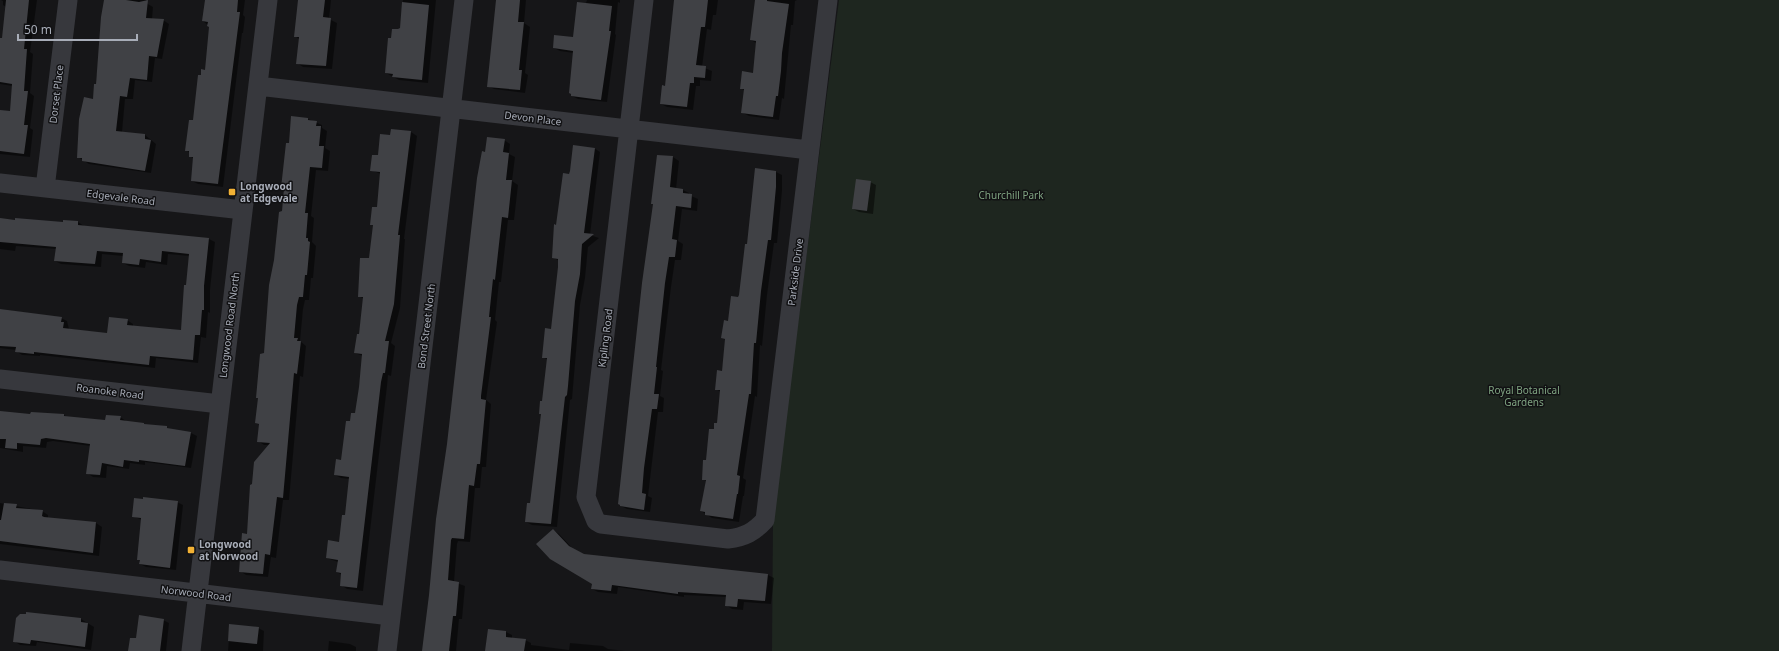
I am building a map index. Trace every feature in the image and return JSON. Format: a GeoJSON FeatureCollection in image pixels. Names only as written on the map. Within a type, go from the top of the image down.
{"type":"FeatureCollection","features":[{"type":"Feature","properties":{"kind":"street","name":"Dorset Place"},"geometry":{"type":"LineString","coordinates":[[45,188],[68,0]]}},
{"type":"Feature","properties":{"kind":"street","name":"Longwood Road North"},"geometry":{"type":"LineString","coordinates":[[191,651],[268,0]]}},
{"type":"Feature","properties":{"kind":"street","name":"Bond Street North"},"geometry":{"type":"LineString","coordinates":[[387,651],[464,0]]}},
{"type":"Feature","properties":{"kind":"street","name":"Kipling Road"},"geometry":{"type":"LineString","coordinates":[[644,0],[586,497],[596,521],[601,524],[728,539],[741,538],[748,534]]}},
{"type":"Feature","properties":{"kind":"street","name":"Parkside Drive"},"geometry":{"type":"LineString","coordinates":[[748,534],[758,528],[765,520],[828,0]]}},
{"type":"Feature","properties":{"kind":"street","name":"Devon Place"},"geometry":{"type":"LineString","coordinates":[[258,86],[809,150]]}},
{"type":"Feature","properties":{"kind":"street","name":"Edgevale Road"},"geometry":{"type":"LineString","coordinates":[[0,182],[243,210]]}},
{"type":"Feature","properties":{"kind":"street","name":"Roanoke Road"},"geometry":{"type":"LineString","coordinates":[[0,379],[220,404]]}},
{"type":"Feature","properties":{"kind":"street","name":"Norwood Road"},"geometry":{"type":"LineString","coordinates":[[0,570],[392,616]]}},
{"type":"Feature","properties":{"kind":"green space"},"geometry":{"type":"Polygon","coordinates":[[[839,0],[1779,0],[1779,651],[772,651],[773,518],[839,0]]]}},
{"type":"Feature","properties":{"kind":"building"},"geometry":{"type":"Polygon","coordinates":[[[6,0],[29,0],[24,49],[27,49],[24,91],[28,91],[24,125],[28,125],[24,154],[0,151],[0,110],[10,111],[12,84],[0,82],[0,38],[2,38],[6,0]]]}},
{"type":"Feature","properties":{"kind":"building"},"geometry":{"type":"Polygon","coordinates":[[[104,0],[126,0],[139,2],[148,0],[146,18],[164,19],[157,57],[149,56],[147,80],[130,78],[127,97],[120,96],[116,131],[145,134],[145,139],[151,140],[145,171],[82,161],[82,158],[77,158],[79,119],[84,97],[93,99],[94,84],[96,84],[101,17],[104,0]]]}},
{"type":"Feature","properties":{"kind":"building"},"geometry":{"type":"Polygon","coordinates":[[[205,0],[238,0],[237,12],[240,12],[218,184],[191,181],[193,157],[189,157],[189,151],[185,151],[189,120],[193,120],[198,75],[201,75],[201,69],[205,70],[209,27],[207,26],[208,22],[202,21],[205,0]]]}},
{"type":"Feature","properties":{"kind":"building"},"geometry":{"type":"Polygon","coordinates":[[[298,0],[325,0],[323,17],[331,18],[326,66],[296,64],[299,37],[294,37],[298,0]]]}},
{"type":"Feature","properties":{"kind":"building"},"geometry":{"type":"Polygon","coordinates":[[[496,0],[520,0],[518,22],[524,22],[519,70],[522,70],[520,90],[487,87],[496,0]]]}},
{"type":"Feature","properties":{"kind":"building"},"geometry":{"type":"Polygon","coordinates":[[[674,0],[708,0],[705,27],[701,27],[696,65],[706,66],[705,78],[694,77],[694,83],[690,83],[687,107],[660,104],[662,85],[665,86],[674,0]]]}},
{"type":"Feature","properties":{"kind":"building"},"geometry":{"type":"Polygon","coordinates":[[[755,0],[767,0],[789,4],[778,96],[776,96],[773,117],[741,113],[744,89],[740,89],[742,71],[753,73],[756,41],[750,40],[755,0]]]}},
{"type":"Feature","properties":{"kind":"building"},"geometry":{"type":"Polygon","coordinates":[[[402,2],[429,5],[422,80],[392,77],[393,74],[385,73],[388,38],[391,38],[392,29],[400,28],[402,2]]]}},
{"type":"Feature","properties":{"kind":"building"},"geometry":{"type":"Polygon","coordinates":[[[577,2],[612,6],[609,31],[611,31],[601,100],[571,96],[569,93],[573,51],[553,48],[554,35],[573,37],[577,2]]]}},
{"type":"Feature","properties":{"kind":"building"},"geometry":{"type":"Polygon","coordinates":[[[291,116],[308,118],[308,120],[317,121],[316,126],[321,126],[319,146],[324,146],[322,168],[310,167],[305,213],[308,213],[306,238],[308,238],[308,241],[310,242],[303,297],[299,297],[297,305],[294,338],[298,338],[297,341],[301,341],[297,374],[294,373],[283,498],[277,497],[270,555],[265,554],[263,574],[239,572],[242,533],[247,534],[250,485],[252,484],[254,462],[270,443],[257,442],[259,424],[255,423],[258,398],[256,398],[260,354],[264,353],[269,285],[274,260],[279,212],[282,211],[284,188],[281,188],[286,143],[289,143],[291,116]]]}},
{"type":"Feature","properties":{"kind":"building"},"geometry":{"type":"Polygon","coordinates":[[[391,129],[411,131],[398,235],[400,235],[394,304],[385,341],[389,341],[385,373],[383,373],[381,382],[357,588],[340,586],[341,573],[336,572],[338,560],[326,558],[328,540],[339,542],[342,515],[345,515],[349,477],[334,475],[336,459],[341,460],[346,421],[350,421],[351,413],[355,413],[359,387],[362,354],[354,353],[357,334],[359,334],[363,297],[358,297],[360,258],[369,258],[373,225],[370,225],[372,207],[377,207],[380,172],[370,171],[372,155],[378,155],[380,134],[390,135],[391,129]]]}},
{"type":"Feature","properties":{"kind":"building"},"geometry":{"type":"Polygon","coordinates":[[[487,137],[505,139],[503,152],[509,153],[506,180],[512,180],[508,218],[502,217],[495,280],[493,279],[489,317],[491,317],[481,396],[481,399],[486,400],[480,464],[477,464],[474,486],[469,485],[464,539],[452,538],[451,540],[448,580],[459,582],[456,616],[453,616],[449,651],[422,651],[436,519],[447,444],[477,178],[482,151],[485,152],[487,137]]]}},
{"type":"Feature","properties":{"kind":"building"},"geometry":{"type":"Polygon","coordinates":[[[573,145],[595,148],[584,233],[594,234],[582,244],[580,274],[575,301],[568,386],[567,395],[565,397],[551,524],[525,522],[527,503],[530,503],[541,414],[539,414],[540,401],[542,401],[547,358],[542,358],[545,328],[551,329],[558,267],[558,259],[552,258],[554,224],[556,225],[563,173],[569,174],[573,145]]]}},
{"type":"Feature","properties":{"kind":"building"},"geometry":{"type":"Polygon","coordinates":[[[657,155],[673,156],[670,187],[683,189],[683,193],[692,194],[691,208],[676,206],[672,239],[677,240],[675,257],[669,257],[665,283],[654,394],[659,394],[657,409],[652,409],[644,468],[642,493],[646,494],[644,510],[620,506],[618,504],[642,283],[653,204],[651,204],[657,155]]]}},
{"type":"Feature","properties":{"kind":"building"},"geometry":{"type":"Polygon","coordinates":[[[755,168],[776,171],[776,187],[771,240],[768,240],[761,291],[756,343],[754,343],[751,394],[749,394],[737,475],[740,476],[733,519],[705,515],[705,512],[700,511],[706,480],[702,480],[703,460],[706,460],[709,429],[714,429],[714,423],[717,423],[720,390],[715,390],[717,370],[722,371],[725,339],[721,338],[724,320],[728,321],[731,296],[738,297],[739,295],[745,244],[747,244],[755,168]]]}},
{"type":"Feature","properties":{"kind":"building"},"geometry":{"type":"Polygon","coordinates":[[[856,179],[871,181],[867,211],[852,209],[856,179]]]}},
{"type":"Feature","properties":{"kind":"building"},"geometry":{"type":"Polygon","coordinates":[[[0,218],[63,222],[63,220],[78,221],[78,225],[209,238],[204,286],[204,310],[202,310],[200,335],[195,335],[193,360],[150,356],[149,365],[34,352],[34,354],[15,352],[16,347],[0,346],[0,309],[62,317],[61,322],[64,322],[63,328],[107,333],[109,317],[128,319],[127,325],[181,330],[184,285],[186,285],[189,254],[162,251],[161,262],[140,259],[139,265],[122,263],[123,253],[97,251],[95,264],[54,261],[56,247],[0,242],[0,218]]]}},
{"type":"Feature","properties":{"kind":"building"},"geometry":{"type":"Polygon","coordinates":[[[0,411],[30,414],[31,412],[64,414],[64,416],[105,420],[106,415],[121,416],[120,420],[167,426],[167,428],[191,432],[185,466],[139,460],[139,462],[124,460],[123,467],[102,463],[100,475],[86,474],[90,444],[46,438],[41,439],[40,445],[17,443],[17,449],[5,448],[6,439],[0,439],[0,411]]]}},
{"type":"Feature","properties":{"kind":"building"},"geometry":{"type":"Polygon","coordinates":[[[143,497],[178,501],[170,568],[139,564],[140,560],[137,560],[141,518],[132,517],[134,498],[143,499],[143,497]]]}},
{"type":"Feature","properties":{"kind":"building"},"geometry":{"type":"Polygon","coordinates":[[[4,503],[17,504],[16,508],[43,510],[42,516],[44,517],[96,522],[93,553],[0,541],[0,520],[4,503]]]}},
{"type":"Feature","properties":{"kind":"building"},"geometry":{"type":"Polygon","coordinates":[[[553,529],[569,546],[584,554],[768,574],[765,601],[738,599],[737,607],[725,606],[726,595],[678,592],[678,594],[612,585],[611,591],[591,589],[592,584],[550,559],[536,544],[553,529]]]}},
{"type":"Feature","properties":{"kind":"building"},"geometry":{"type":"Polygon","coordinates":[[[26,612],[81,618],[81,622],[88,623],[85,647],[31,640],[30,644],[13,642],[16,618],[20,614],[26,614],[26,612]]]}},
{"type":"Feature","properties":{"kind":"building"},"geometry":{"type":"Polygon","coordinates":[[[139,615],[164,619],[160,651],[128,651],[130,638],[136,638],[139,615]]]}},
{"type":"Feature","properties":{"kind":"building"},"geometry":{"type":"Polygon","coordinates":[[[229,624],[259,627],[257,644],[228,641],[229,624]]]}},
{"type":"Feature","properties":{"kind":"building"},"geometry":{"type":"Polygon","coordinates":[[[488,629],[506,631],[506,637],[526,639],[524,651],[485,651],[488,629]]]}},
{"type":"Feature","properties":{"kind":"place","name":"Longwood at Edgevale"},"geometry":{"type":"Point","coordinates":[232,192]}},
{"type":"Feature","properties":{"kind":"place","name":"Longwood at Norwood"},"geometry":{"type":"Point","coordinates":[191,550]}},
{"type":"Feature","properties":{"kind":"park label","name":"Churchill Park"},"geometry":{"type":"Point","coordinates":[1011,195]}},
{"type":"Feature","properties":{"kind":"park label","name":"Royal Botanical Gardens"},"geometry":{"type":"Point","coordinates":[1524,396]}}]}
